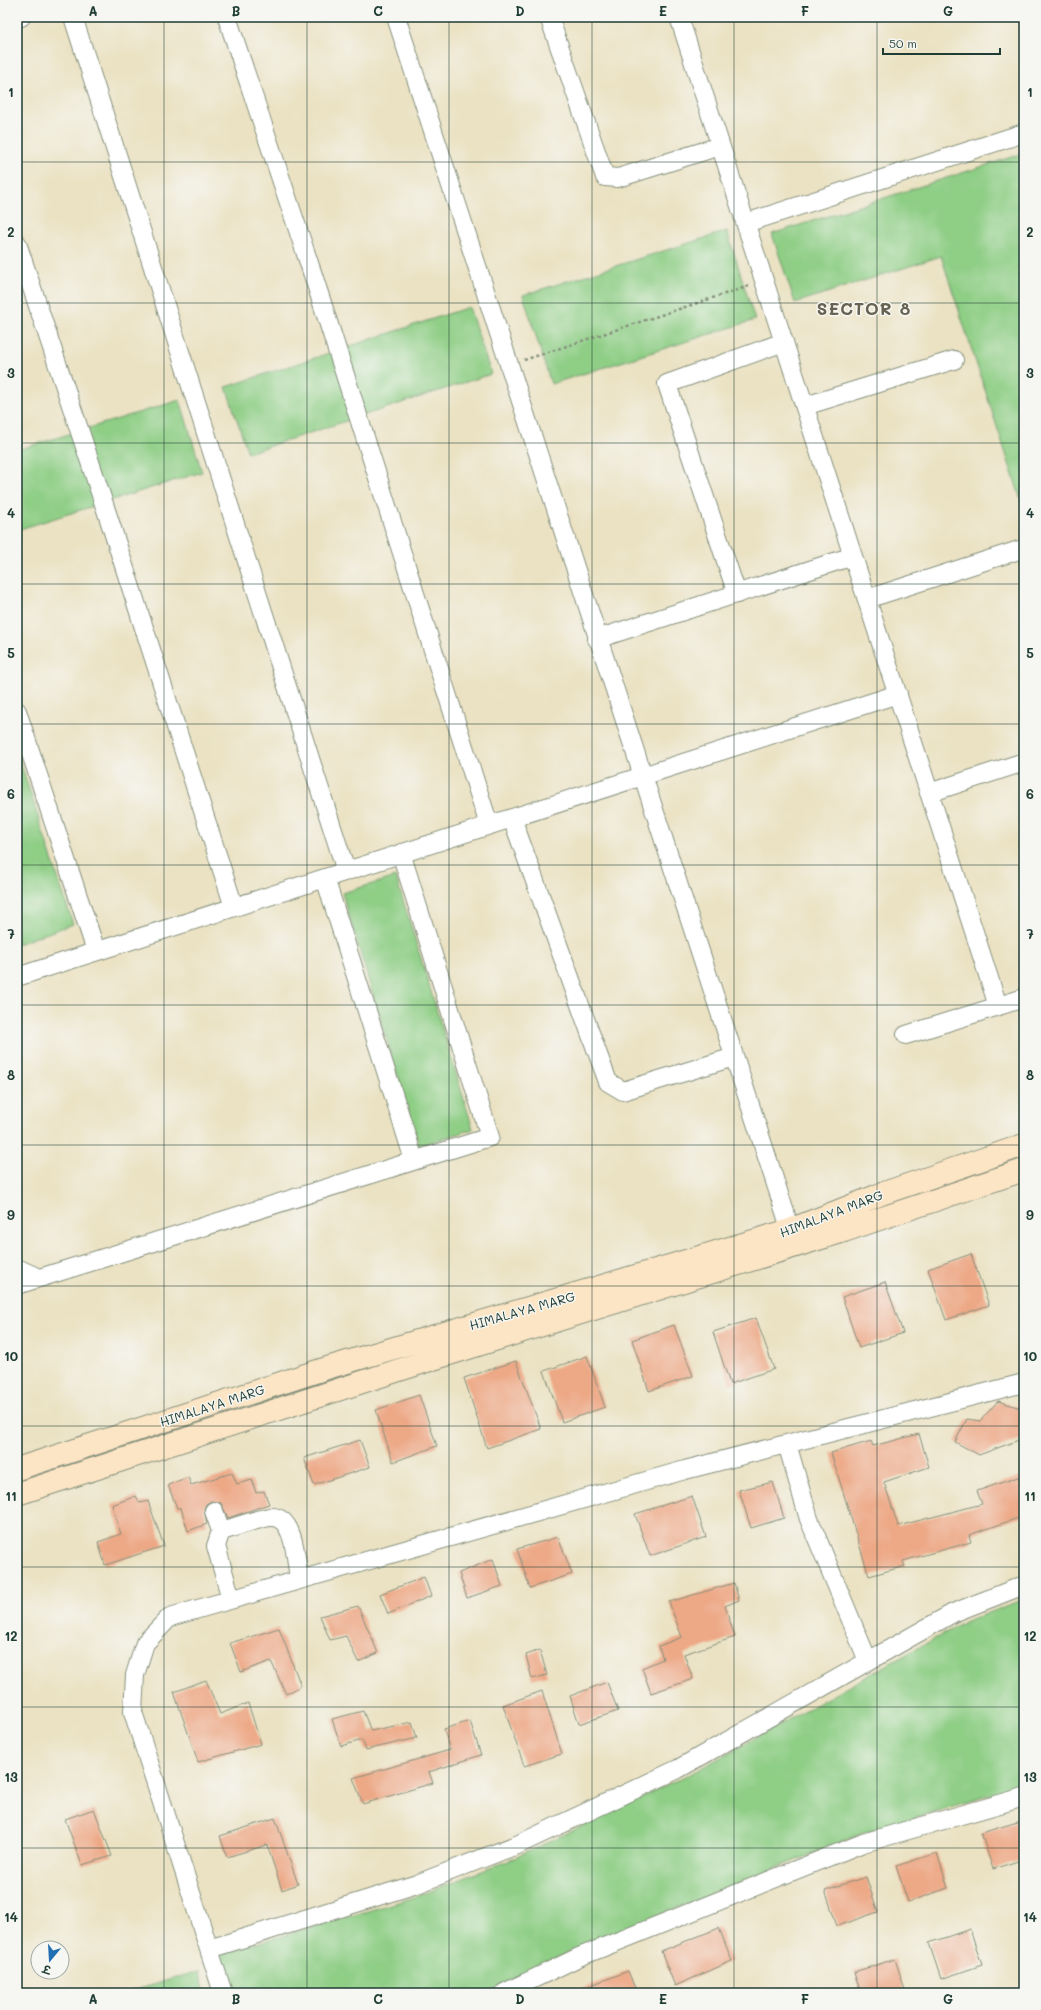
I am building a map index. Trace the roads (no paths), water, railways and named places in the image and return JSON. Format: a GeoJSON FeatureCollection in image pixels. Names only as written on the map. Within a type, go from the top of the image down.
{"type":"FeatureCollection","features":[{"type":"Feature","properties":{"kind":"main road","name":"HIMALAYA MARG"},"geometry":{"type":"LineString","coordinates":[[17,1494],[434,1359],[793,1238],[884,1193],[1024,1145]]}},
{"type":"Feature","properties":{"kind":"main road","name":"HIMALAYA MARG"},"geometry":{"type":"LineString","coordinates":[[17,1469],[326,1368],[793,1238],[1024,1170]]}},
{"type":"Feature","properties":{"kind":"street"},"geometry":{"type":"LineString","coordinates":[[17,18],[21,17]]}},
{"type":"Feature","properties":{"kind":"street"},"geometry":{"type":"LineString","coordinates":[[73,17],[346,871]]}},
{"type":"Feature","properties":{"kind":"street"},"geometry":{"type":"LineString","coordinates":[[226,17],[315,281],[489,825]]}},
{"type":"Feature","properties":{"kind":"street"},"geometry":{"type":"LineString","coordinates":[[396,17],[793,1238]]}},
{"type":"Feature","properties":{"kind":"street"},"geometry":{"type":"LineString","coordinates":[[549,17],[605,177],[618,178],[720,146]]}},
{"type":"Feature","properties":{"kind":"street"},"geometry":{"type":"LineString","coordinates":[[678,17],[765,281],[998,1006]]}},
{"type":"Feature","properties":{"kind":"street"},"geometry":{"type":"LineString","coordinates":[[746,223],[1024,134]]}},
{"type":"Feature","properties":{"kind":"street"},"geometry":{"type":"LineString","coordinates":[[17,243],[110,521],[234,907]]}},
{"type":"Feature","properties":{"kind":"street"},"geometry":{"type":"LineString","coordinates":[[737,594],[666,384],[784,342]]}},
{"type":"Feature","properties":{"kind":"street"},"geometry":{"type":"LineString","coordinates":[[805,406],[954,360]]}},
{"type":"Feature","properties":{"kind":"street"},"geometry":{"type":"LineString","coordinates":[[867,599],[1019,550]]}},
{"type":"Feature","properties":{"kind":"street"},"geometry":{"type":"LineString","coordinates":[[598,639],[853,556]]}},
{"type":"Feature","properties":{"kind":"street"},"geometry":{"type":"LineString","coordinates":[[17,977],[898,694]]}},
{"type":"Feature","properties":{"kind":"street"},"geometry":{"type":"LineString","coordinates":[[17,711],[96,951]]}},
{"type":"Feature","properties":{"kind":"street"},"geometry":{"type":"LineString","coordinates":[[929,793],[1024,762]]}},
{"type":"Feature","properties":{"kind":"street"},"geometry":{"type":"LineString","coordinates":[[512,818],[608,1082],[623,1091],[734,1056]]}},
{"type":"Feature","properties":{"kind":"street"},"geometry":{"type":"LineString","coordinates":[[17,1285],[490,1137],[401,853]]}},
{"type":"Feature","properties":{"kind":"street"},"geometry":{"type":"LineString","coordinates":[[325,878],[414,1160]]}},
{"type":"Feature","properties":{"kind":"street"},"geometry":{"type":"LineString","coordinates":[[906,1036],[1024,998]]}},
{"type":"Feature","properties":{"kind":"street"},"geometry":{"type":"LineString","coordinates":[[17,1268],[39,1278]]}},
{"type":"Feature","properties":{"kind":"street"},"geometry":{"type":"LineString","coordinates":[[223,1993],[133,1712],[135,1675],[145,1643],[170,1617],[677,1472],[1024,1383]]}},
{"type":"Feature","properties":{"kind":"street"},"geometry":{"type":"LineString","coordinates":[[787,1444],[809,1519],[868,1661]]}},
{"type":"Feature","properties":{"kind":"street"},"geometry":{"type":"LineString","coordinates":[[214,1511],[221,1531],[216,1546],[230,1599]]}},
{"type":"Feature","properties":{"kind":"street"},"geometry":{"type":"LineString","coordinates":[[221,1531],[270,1517],[284,1521],[288,1526],[293,1544],[299,1579]]}},
{"type":"Feature","properties":{"kind":"street"},"geometry":{"type":"LineString","coordinates":[[209,1949],[417,1884],[519,1844],[678,1769],[953,1613],[1024,1585]]}},
{"type":"Feature","properties":{"kind":"street"},"geometry":{"type":"LineString","coordinates":[[504,1993],[579,1958],[863,1843],[1024,1797]]}},
{"type":"Feature","properties":{"kind":"district","name":"SECTOR 8"},"geometry":{"type":"Point","coordinates":[864,308]}}]}
